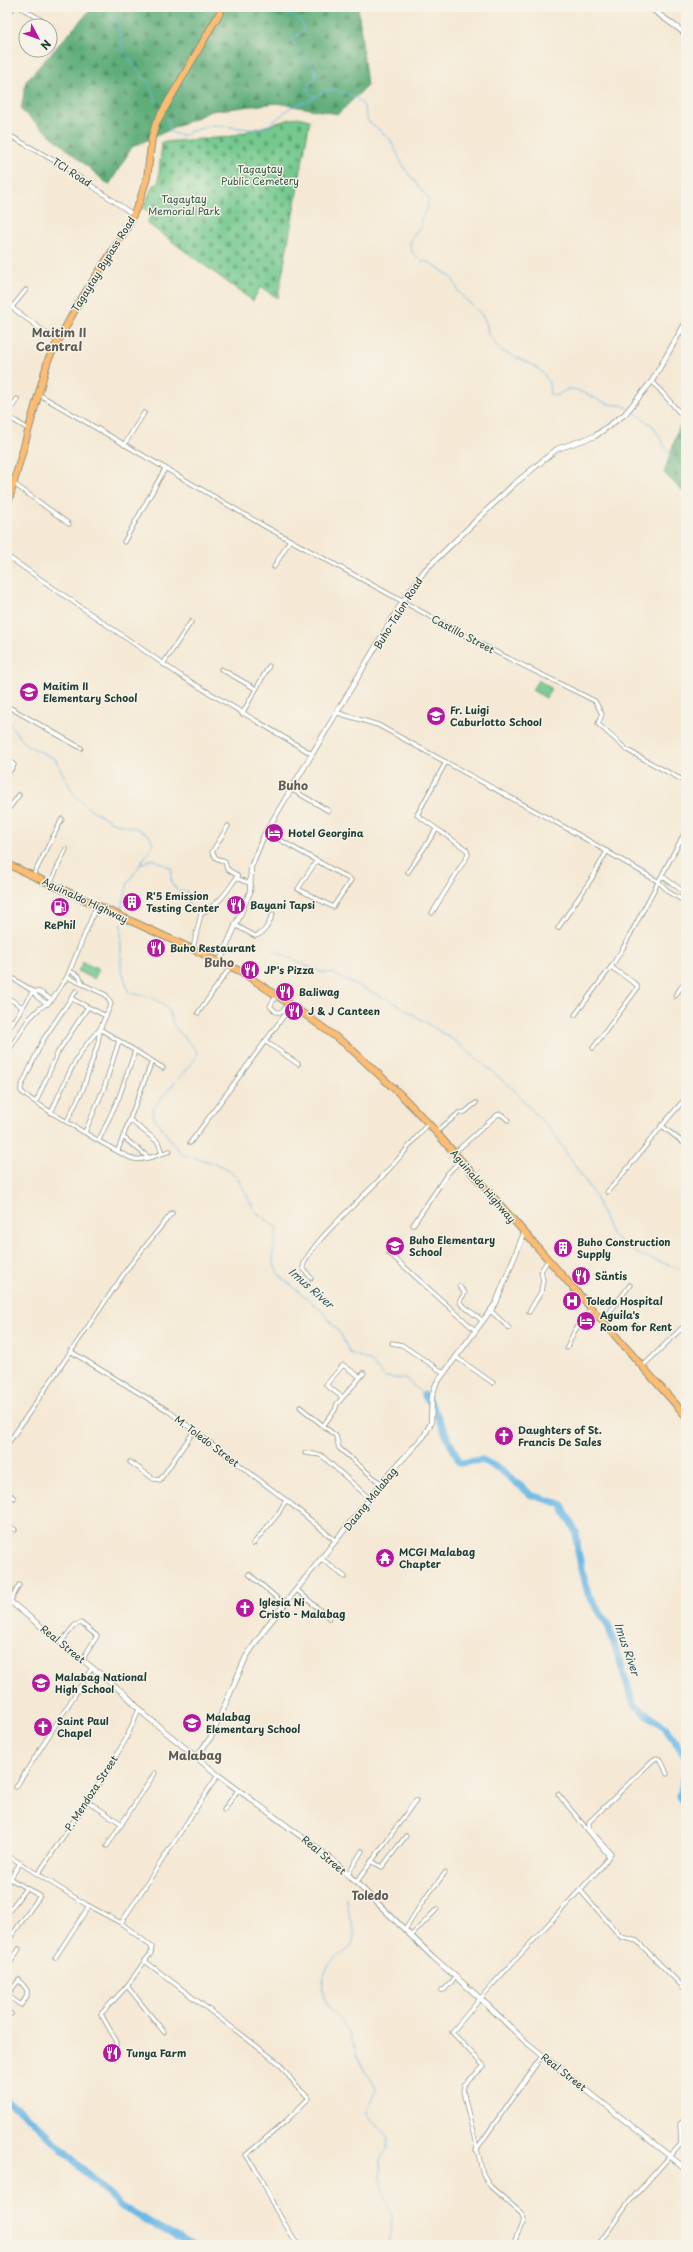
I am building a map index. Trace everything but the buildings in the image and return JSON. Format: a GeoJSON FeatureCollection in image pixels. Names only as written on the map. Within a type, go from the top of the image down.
{"type":"FeatureCollection","features":[{"type":"Feature","properties":{"kind":"main road","name":"Tagaytay Bypass Road"},"geometry":{"type":"LineString","coordinates":[[7,503],[48,360],[57,341],[134,215],[145,185],[152,137],[156,123],[222,7]]}},
{"type":"Feature","properties":{"kind":"main road","name":"Aguinaldo Highway"},"geometry":{"type":"LineString","coordinates":[[7,864],[163,936],[256,982]]}},
{"type":"Feature","properties":{"kind":"main road","name":"Aguinaldo Highway"},"geometry":{"type":"LineString","coordinates":[[163,936],[220,960],[277,995],[348,1046],[401,1095],[428,1123],[686,1416]]}},
{"type":"Feature","properties":{"kind":"street"},"geometry":{"type":"LineString","coordinates":[[7,16],[14,7]]}},
{"type":"Feature","properties":{"kind":"street"},"geometry":{"type":"LineString","coordinates":[[20,7],[38,18]]}},
{"type":"Feature","properties":{"kind":"street"},"geometry":{"type":"LineString","coordinates":[[649,7],[686,34]]}},
{"type":"Feature","properties":{"kind":"street"},"geometry":{"type":"LineString","coordinates":[[7,142],[9,135]]}},
{"type":"Feature","properties":{"kind":"street","name":"TCI Road"},"geometry":{"type":"LineString","coordinates":[[9,135],[60,164],[134,215]]}},
{"type":"Feature","properties":{"kind":"street"},"geometry":{"type":"LineString","coordinates":[[12,308],[26,290]]}},
{"type":"Feature","properties":{"kind":"street"},"geometry":{"type":"LineString","coordinates":[[7,304],[57,341]]}},
{"type":"Feature","properties":{"kind":"street","name":"Buho-Talon Road"},"geometry":{"type":"LineString","coordinates":[[220,960],[246,902],[251,884],[251,867],[266,832],[291,788],[338,713],[403,601],[425,570],[513,485],[557,449],[595,436],[625,414],[652,381],[686,322]]}},
{"type":"Feature","properties":{"kind":"street"},"geometry":{"type":"LineString","coordinates":[[652,381],[686,420]]}},
{"type":"Feature","properties":{"kind":"street","name":"Castillo Street"},"geometry":{"type":"LineString","coordinates":[[38,394],[124,446],[290,540],[490,649],[594,701],[602,714],[598,724],[627,750],[686,782]]}},
{"type":"Feature","properties":{"kind":"street"},"geometry":{"type":"LineString","coordinates":[[16,399],[7,416],[28,429]]}},
{"type":"Feature","properties":{"kind":"street"},"geometry":{"type":"LineString","coordinates":[[124,446],[144,413]]}},
{"type":"Feature","properties":{"kind":"street"},"geometry":{"type":"LineString","coordinates":[[124,542],[165,469]]}},
{"type":"Feature","properties":{"kind":"street"},"geometry":{"type":"LineString","coordinates":[[13,483],[69,524]]}},
{"type":"Feature","properties":{"kind":"street"},"geometry":{"type":"LineString","coordinates":[[274,567],[290,540]]}},
{"type":"Feature","properties":{"kind":"street"},"geometry":{"type":"LineString","coordinates":[[7,556],[163,664],[242,714],[312,754]]}},
{"type":"Feature","properties":{"kind":"street"},"geometry":{"type":"LineString","coordinates":[[163,664],[191,622]]}},
{"type":"Feature","properties":{"kind":"street"},"geometry":{"type":"LineString","coordinates":[[242,714],[269,666]]}},
{"type":"Feature","properties":{"kind":"street"},"geometry":{"type":"LineString","coordinates":[[221,669],[256,689]]}},
{"type":"Feature","properties":{"kind":"street"},"geometry":{"type":"LineString","coordinates":[[7,706],[81,748]]}},
{"type":"Feature","properties":{"kind":"street"},"geometry":{"type":"LineString","coordinates":[[338,713],[378,725],[607,852],[659,882],[670,893],[686,902]]}},
{"type":"Feature","properties":{"kind":"street"},"geometry":{"type":"LineString","coordinates":[[7,758],[14,765],[7,775]]}},
{"type":"Feature","properties":{"kind":"street"},"geometry":{"type":"LineString","coordinates":[[432,913],[468,855],[467,850],[416,815],[446,762]]}},
{"type":"Feature","properties":{"kind":"street"},"geometry":{"type":"LineString","coordinates":[[291,788],[329,811]]}},
{"type":"Feature","properties":{"kind":"street"},"geometry":{"type":"LineString","coordinates":[[7,811],[19,795]]}},
{"type":"Feature","properties":{"kind":"street"},"geometry":{"type":"LineString","coordinates":[[33,876],[62,819]]}},
{"type":"Feature","properties":{"kind":"street"},"geometry":{"type":"LineString","coordinates":[[228,826],[212,852],[216,858],[225,862],[227,869],[237,876],[238,879],[251,884]]}},
{"type":"Feature","properties":{"kind":"street"},"geometry":{"type":"LineString","coordinates":[[408,872],[436,830]]}},
{"type":"Feature","properties":{"kind":"street"},"geometry":{"type":"LineString","coordinates":[[575,1015],[611,967],[659,882],[686,830]]}},
{"type":"Feature","properties":{"kind":"street"},"geometry":{"type":"LineString","coordinates":[[266,832],[317,860],[351,880],[333,907],[298,889],[317,860]]}},
{"type":"Feature","properties":{"kind":"street"},"geometry":{"type":"LineString","coordinates":[[50,884],[66,848]]}},
{"type":"Feature","properties":{"kind":"street"},"geometry":{"type":"LineString","coordinates":[[558,928],[592,878],[607,852]]}},
{"type":"Feature","properties":{"kind":"street"},"geometry":{"type":"LineString","coordinates":[[662,876],[684,892]]}},
{"type":"Feature","properties":{"kind":"street"},"geometry":{"type":"LineString","coordinates":[[192,948],[201,914],[211,909],[226,895],[236,878],[238,879]]}},
{"type":"Feature","properties":{"kind":"street"},"geometry":{"type":"LineString","coordinates":[[7,1053],[28,1020],[39,1009],[52,1000],[67,977],[96,905]]}},
{"type":"Feature","properties":{"kind":"street"},"geometry":{"type":"LineString","coordinates":[[235,925],[255,936],[258,936],[266,930],[274,914]]}},
{"type":"Feature","properties":{"kind":"street"},"geometry":{"type":"LineString","coordinates":[[593,1048],[637,989],[638,985],[611,967]]}},
{"type":"Feature","properties":{"kind":"street"},"geometry":{"type":"LineString","coordinates":[[198,1013],[228,969]]}},
{"type":"Feature","properties":{"kind":"street"},"geometry":{"type":"LineString","coordinates":[[70,971],[79,976],[82,982]]}},
{"type":"Feature","properties":{"kind":"street"},"geometry":{"type":"LineString","coordinates":[[7,974],[33,991],[37,997],[48,1004]]}},
{"type":"Feature","properties":{"kind":"street"},"geometry":{"type":"LineString","coordinates":[[67,977],[75,982],[82,982],[109,997],[111,1004],[100,1029],[98,1043],[83,1089],[67,1121]]}},
{"type":"Feature","properties":{"kind":"street"},"geometry":{"type":"LineString","coordinates":[[675,996],[686,980]]}},
{"type":"Feature","properties":{"kind":"street"},"geometry":{"type":"LineString","coordinates":[[33,991],[40,992],[52,1000]]}},
{"type":"Feature","properties":{"kind":"street"},"geometry":{"type":"LineString","coordinates":[[7,1031],[33,991]]}},
{"type":"Feature","properties":{"kind":"street"},"geometry":{"type":"LineString","coordinates":[[76,991],[43,1040],[21,1087],[23,1094],[85,1132],[132,1158],[148,1157],[170,1151]]}},
{"type":"Feature","properties":{"kind":"street"},"geometry":{"type":"LineString","coordinates":[[277,995],[270,1006],[276,1012],[282,1012],[290,1004]]}},
{"type":"Feature","properties":{"kind":"street"},"geometry":{"type":"LineString","coordinates":[[7,997],[22,1007]]}},
{"type":"Feature","properties":{"kind":"street"},"geometry":{"type":"LineString","coordinates":[[72,999],[106,1016]]}},
{"type":"Feature","properties":{"kind":"street"},"geometry":{"type":"LineString","coordinates":[[190,1143],[266,1041],[290,1004]]}},
{"type":"Feature","properties":{"kind":"street"},"geometry":{"type":"LineString","coordinates":[[36,1102],[58,1052],[88,1007]]}},
{"type":"Feature","properties":{"kind":"street"},"geometry":{"type":"LineString","coordinates":[[7,1018],[13,1022]]}},
{"type":"Feature","properties":{"kind":"street"},"geometry":{"type":"LineString","coordinates":[[100,1029],[163,1068]]}},
{"type":"Feature","properties":{"kind":"street"},"geometry":{"type":"LineString","coordinates":[[52,1112],[74,1062],[90,1038],[100,1029]]}},
{"type":"Feature","properties":{"kind":"street"},"geometry":{"type":"LineString","coordinates":[[85,1132],[104,1088],[119,1041]]}},
{"type":"Feature","properties":{"kind":"street"},"geometry":{"type":"LineString","coordinates":[[266,1041],[298,1064]]}},
{"type":"Feature","properties":{"kind":"street"},"geometry":{"type":"LineString","coordinates":[[99,1140],[119,1097],[135,1051]]}},
{"type":"Feature","properties":{"kind":"street"},"geometry":{"type":"LineString","coordinates":[[118,1150],[152,1062]]}},
{"type":"Feature","properties":{"kind":"street"},"geometry":{"type":"LineString","coordinates":[[607,1192],[638,1157],[661,1125],[686,1098]]}},
{"type":"Feature","properties":{"kind":"street"},"geometry":{"type":"LineString","coordinates":[[436,1132],[459,1113],[465,1112],[476,1103]]}},
{"type":"Feature","properties":{"kind":"street"},"geometry":{"type":"LineString","coordinates":[[454,1153],[497,1115],[501,1114],[508,1120]]}},
{"type":"Feature","properties":{"kind":"street"},"geometry":{"type":"LineString","coordinates":[[130,1120],[158,1142],[162,1153]]}},
{"type":"Feature","properties":{"kind":"street"},"geometry":{"type":"LineString","coordinates":[[311,1278],[303,1268],[306,1259],[333,1226],[380,1179],[428,1123]]}},
{"type":"Feature","properties":{"kind":"street"},"geometry":{"type":"LineString","coordinates":[[661,1125],[686,1145]]}},
{"type":"Feature","properties":{"kind":"street"},"geometry":{"type":"LineString","coordinates":[[123,1137],[148,1157]]}},
{"type":"Feature","properties":{"kind":"street"},"geometry":{"type":"LineString","coordinates":[[413,1225],[448,1173],[460,1160]]}},
{"type":"Feature","properties":{"kind":"street"},"geometry":{"type":"LineString","coordinates":[[7,1445],[130,1265],[172,1213]]}},
{"type":"Feature","properties":{"kind":"street","name":"Daang Malabag"},"geometry":{"type":"LineString","coordinates":[[196,1757],[211,1737],[246,1657],[267,1626],[322,1559],[369,1498],[424,1436],[431,1423],[436,1384],[491,1311],[501,1294],[524,1233]]}},
{"type":"Feature","properties":{"kind":"street"},"geometry":{"type":"LineString","coordinates":[[389,1253],[476,1331]]}},
{"type":"Feature","properties":{"kind":"street"},"geometry":{"type":"LineString","coordinates":[[529,1312],[539,1296],[543,1280],[541,1271],[548,1260]]}},
{"type":"Feature","properties":{"kind":"street"},"geometry":{"type":"LineString","coordinates":[[603,1321],[630,1285]]}},
{"type":"Feature","properties":{"kind":"street"},"geometry":{"type":"LineString","coordinates":[[459,1286],[465,1293],[460,1300],[461,1304],[483,1321]]}},
{"type":"Feature","properties":{"kind":"street"},"geometry":{"type":"LineString","coordinates":[[567,1348],[574,1332],[591,1308]]}},
{"type":"Feature","properties":{"kind":"street"},"geometry":{"type":"LineString","coordinates":[[491,1311],[509,1328]]}},
{"type":"Feature","properties":{"kind":"street"},"geometry":{"type":"LineString","coordinates":[[642,1366],[686,1324]]}},
{"type":"Feature","properties":{"kind":"street"},"geometry":{"type":"LineString","coordinates":[[392,1343],[402,1344],[444,1373]]}},
{"type":"Feature","properties":{"kind":"street","name":"M. Toledo Street"},"geometry":{"type":"LineString","coordinates":[[70,1351],[147,1397],[286,1500],[336,1541]]}},
{"type":"Feature","properties":{"kind":"street"},"geometry":{"type":"LineString","coordinates":[[456,1357],[493,1383]]}},
{"type":"Feature","properties":{"kind":"street"},"geometry":{"type":"LineString","coordinates":[[342,1397],[326,1385],[338,1368],[343,1364],[359,1376]]}},
{"type":"Feature","properties":{"kind":"street"},"geometry":{"type":"LineString","coordinates":[[323,1426],[342,1397],[359,1376],[364,1373]]}},
{"type":"Feature","properties":{"kind":"street"},"geometry":{"type":"LineString","coordinates":[[300,1407],[336,1436],[339,1448],[381,1484]]}},
{"type":"Feature","properties":{"kind":"street"},"geometry":{"type":"LineString","coordinates":[[130,1462],[154,1479],[160,1480],[194,1431]]}},
{"type":"Feature","properties":{"kind":"street"},"geometry":{"type":"LineString","coordinates":[[305,1453],[321,1455],[369,1498]]}},
{"type":"Feature","properties":{"kind":"street"},"geometry":{"type":"LineString","coordinates":[[7,1492],[14,1498]]}},
{"type":"Feature","properties":{"kind":"street"},"geometry":{"type":"LineString","coordinates":[[253,1544],[278,1514],[286,1500]]}},
{"type":"Feature","properties":{"kind":"street"},"geometry":{"type":"LineString","coordinates":[[7,1524],[15,1530]]}},
{"type":"Feature","properties":{"kind":"street"},"geometry":{"type":"LineString","coordinates":[[322,1559],[345,1577]]}},
{"type":"Feature","properties":{"kind":"street"},"geometry":{"type":"LineString","coordinates":[[249,1574],[285,1605]]}},
{"type":"Feature","properties":{"kind":"street"},"geometry":{"type":"LineString","coordinates":[[8,1600],[20,1585]]}},
{"type":"Feature","properties":{"kind":"street"},"geometry":{"type":"LineString","coordinates":[[297,1590],[329,1618]]}},
{"type":"Feature","properties":{"kind":"street","name":"Real Street"},"geometry":{"type":"LineString","coordinates":[[8,1600],[126,1695],[139,1709],[218,1775],[320,1849],[348,1874],[411,1936],[542,2056],[686,2169]]}},
{"type":"Feature","properties":{"kind":"street"},"geometry":{"type":"LineString","coordinates":[[61,1642],[75,1625],[81,1622],[97,1636],[82,1660]]}},
{"type":"Feature","properties":{"kind":"street"},"geometry":{"type":"LineString","coordinates":[[16,1787],[92,1668]]}},
{"type":"Feature","properties":{"kind":"street","name":"P. Mendoza Street"},"geometry":{"type":"LineString","coordinates":[[38,1874],[126,1739],[139,1709]]}},
{"type":"Feature","properties":{"kind":"street"},"geometry":{"type":"LineString","coordinates":[[513,2245],[524,2219],[521,2213],[491,2187],[483,2174],[476,2150],[464,2087],[484,2066],[452,2033],[481,1999],[580,1891],[611,1853],[589,1829],[589,1822],[653,1760],[657,1758],[661,1760],[666,1774]]}},
{"type":"Feature","properties":{"kind":"street"},"geometry":{"type":"LineString","coordinates":[[107,1846],[156,1773]]}},
{"type":"Feature","properties":{"kind":"street"},"geometry":{"type":"LineString","coordinates":[[122,1923],[218,1775]]}},
{"type":"Feature","properties":{"kind":"street"},"geometry":{"type":"LineString","coordinates":[[224,1810],[238,1790]]}},
{"type":"Feature","properties":{"kind":"street"},"geometry":{"type":"LineString","coordinates":[[558,1794],[609,1856]]}},
{"type":"Feature","properties":{"kind":"street"},"geometry":{"type":"LineString","coordinates":[[356,1883],[416,1800]]}},
{"type":"Feature","properties":{"kind":"street"},"geometry":{"type":"LineString","coordinates":[[87,1801],[122,1824]]}},
{"type":"Feature","properties":{"kind":"street"},"geometry":{"type":"LineString","coordinates":[[371,1861],[378,1867],[383,1866],[406,1836]]}},
{"type":"Feature","properties":{"kind":"street"},"geometry":{"type":"LineString","coordinates":[[348,1874],[362,1851]]}},
{"type":"Feature","properties":{"kind":"street"},"geometry":{"type":"LineString","coordinates":[[7,1855],[89,1906],[122,1923],[152,1947],[151,1953],[127,1986],[101,2014],[117,2042],[113,2053]]}},
{"type":"Feature","properties":{"kind":"street"},"geometry":{"type":"LineString","coordinates":[[7,1884],[9,1878],[20,1863]]}},
{"type":"Feature","properties":{"kind":"street"},"geometry":{"type":"LineString","coordinates":[[405,1930],[429,1892],[445,1873]]}},
{"type":"Feature","properties":{"kind":"street"},"geometry":{"type":"LineString","coordinates":[[7,1942],[40,1896],[9,1878]]}},
{"type":"Feature","properties":{"kind":"street"},"geometry":{"type":"LineString","coordinates":[[7,1914],[26,1888]]}},
{"type":"Feature","properties":{"kind":"street"},"geometry":{"type":"LineString","coordinates":[[580,1891],[621,1937],[637,1941],[686,1990]]}},
{"type":"Feature","properties":{"kind":"street"},"geometry":{"type":"LineString","coordinates":[[55,1958],[89,1906]]}},
{"type":"Feature","properties":{"kind":"street"},"geometry":{"type":"LineString","coordinates":[[411,1936],[437,1909]]}},
{"type":"Feature","properties":{"kind":"street"},"geometry":{"type":"LineString","coordinates":[[7,1932],[12,1935]]}},
{"type":"Feature","properties":{"kind":"street"},"geometry":{"type":"LineString","coordinates":[[7,1968],[20,1949]]}},
{"type":"Feature","properties":{"kind":"street"},"geometry":{"type":"LineString","coordinates":[[145,1961],[280,2064],[296,2086],[309,2098],[286,2121],[246,2155],[261,2177],[275,2208],[298,2245]]}},
{"type":"Feature","properties":{"kind":"street"},"geometry":{"type":"LineString","coordinates":[[441,1990],[444,1990],[456,1977]]}},
{"type":"Feature","properties":{"kind":"street"},"geometry":{"type":"LineString","coordinates":[[19,1980],[27,1990],[27,1996],[21,2005],[7,1994],[19,1980]]}},
{"type":"Feature","properties":{"kind":"street"},"geometry":{"type":"LineString","coordinates":[[127,1986],[164,2032]]}},
{"type":"Feature","properties":{"kind":"street"},"geometry":{"type":"LineString","coordinates":[[7,2011],[11,2014]]}},
{"type":"Feature","properties":{"kind":"street"},"geometry":{"type":"LineString","coordinates":[[476,2150],[542,2056]]}},
{"type":"Feature","properties":{"kind":"street"},"geometry":{"type":"LineString","coordinates":[[598,2245],[630,2201],[681,2144],[680,2124],[686,2118]]}},
{"type":"Feature","properties":{"kind":"green space"},"geometry":{"type":"Polygon","coordinates":[[[93,7],[358,7],[367,86],[338,114],[277,103],[211,111],[132,147],[109,185],[21,110],[26,81],[47,58],[58,58],[58,46],[93,7]]]}},
{"type":"Feature","properties":{"kind":"green space","name":"Tagaytay Public Cemetery"},"geometry":{"type":"Polygon","coordinates":[[[297,117],[310,120],[278,298],[260,287],[253,301],[147,223],[152,213],[143,208],[153,185],[158,184],[162,142],[228,137],[297,117]]]}},
{"type":"Feature","properties":{"kind":"green space"},"geometry":{"type":"Polygon","coordinates":[[[679,427],[686,434],[686,495],[664,473],[679,427]]]}},
{"type":"Feature","properties":{"kind":"green space"},"geometry":{"type":"Polygon","coordinates":[[[538,680],[551,688],[546,698],[532,690],[538,680]]]}},
{"type":"Feature","properties":{"kind":"green space"},"geometry":{"type":"Polygon","coordinates":[[[83,962],[99,970],[94,979],[78,971],[83,962]]]}},
{"type":"Feature","properties":{"kind":"waterway"},"geometry":{"type":"LineString","coordinates":[[267,7],[293,16],[303,24],[304,30],[292,40],[298,51],[310,62],[313,67],[316,78],[311,81],[307,89],[311,95],[316,96]]}},
{"type":"Feature","properties":{"kind":"waterway"},"geometry":{"type":"LineString","coordinates":[[111,17],[115,20],[119,27],[123,48],[131,62],[151,88],[157,103]]}},
{"type":"Feature","properties":{"kind":"waterway"},"geometry":{"type":"LineString","coordinates":[[167,116],[170,132],[182,136],[192,131],[213,125],[258,130],[267,127],[291,107],[310,100],[326,90],[338,90],[355,97],[363,104],[368,121],[390,139],[405,169],[428,198],[428,207],[421,218],[421,226],[414,234],[410,244],[412,252],[420,260],[431,263],[452,278],[459,293],[482,315],[487,325],[488,334],[500,350],[533,365],[544,374],[549,383],[550,394],[557,396],[568,389],[578,390],[605,403],[625,406],[628,408]]}},
{"type":"Feature","properties":{"kind":"waterway"},"geometry":{"type":"LineString","coordinates":[[630,409],[653,426],[686,482]]}},
{"type":"Feature","properties":{"kind":"waterway","name":"Imus River"},"geometry":{"type":"LineString","coordinates":[[7,721],[25,744],[55,759],[74,794],[87,807],[112,822],[138,829],[150,836],[153,845],[128,883],[121,909]]}},
{"type":"Feature","properties":{"kind":"waterway"},"geometry":{"type":"LineString","coordinates":[[142,864],[152,859],[170,867],[172,870],[171,883],[179,891],[187,891],[189,904],[193,908],[200,910]]}},
{"type":"Feature","properties":{"kind":"waterway","name":"Imus River"},"geometry":{"type":"LineString","coordinates":[[121,923],[121,967],[129,993],[151,997],[161,1003],[169,1011],[173,1024],[197,1053],[195,1059],[153,1108],[153,1115],[156,1120],[181,1154],[214,1163],[228,1169],[238,1178],[255,1211],[277,1228],[273,1256],[274,1265],[279,1275],[323,1312],[341,1335],[350,1353],[370,1361],[385,1377],[406,1379],[424,1395]]}},
{"type":"Feature","properties":{"kind":"waterway"},"geometry":{"type":"LineString","coordinates":[[273,950],[320,972],[331,973],[397,1004],[455,1041],[512,1088],[553,1133],[594,1194],[612,1236],[638,1254],[686,1271]]}},
{"type":"Feature","properties":{"kind":"waterway","name":"Imus River"},"geometry":{"type":"LineString","coordinates":[[424,1395],[432,1405],[460,1463],[482,1460],[500,1469],[531,1495],[561,1504],[576,1532],[578,1552],[588,1594],[608,1625],[634,1705],[666,1728],[686,1758]]}},
{"type":"Feature","properties":{"kind":"waterway","name":"Imus River"},"geometry":{"type":"LineString","coordinates":[[686,1771],[680,1796],[686,1810]]}},
{"type":"Feature","properties":{"kind":"waterway"},"geometry":{"type":"LineString","coordinates":[[347,1898],[354,1938],[351,1946],[330,1963],[323,1980],[323,1994],[326,2004],[348,2031],[360,2061],[377,2089],[368,2107],[367,2115],[386,2134],[388,2139],[387,2148],[381,2160],[380,2178],[383,2193],[392,2215],[389,2245]]}},
{"type":"Feature","properties":{"kind":"waterway"},"geometry":{"type":"LineString","coordinates":[[7,2101],[33,2121],[122,2207],[192,2245]]}},
{"type":"Feature","properties":{"kind":"place","name":"Maitim II Elementary School"},"geometry":{"type":"Point","coordinates":[29,692]}},
{"type":"Feature","properties":{"kind":"place","name":"Fr. Luigi Caburlotto School"},"geometry":{"type":"Point","coordinates":[436,716]}},
{"type":"Feature","properties":{"kind":"place","name":"Hotel Georgina"},"geometry":{"type":"Point","coordinates":[274,833]}},
{"type":"Feature","properties":{"kind":"place","name":"R'5 Emission Testing Center"},"geometry":{"type":"Point","coordinates":[132,902]}},
{"type":"Feature","properties":{"kind":"place","name":"Bayani Tapsi"},"geometry":{"type":"Point","coordinates":[236,905]}},
{"type":"Feature","properties":{"kind":"place","name":"RePhil"},"geometry":{"type":"Point","coordinates":[60,907]}},
{"type":"Feature","properties":{"kind":"place","name":"Buho Restaurant"},"geometry":{"type":"Point","coordinates":[156,948]}},
{"type":"Feature","properties":{"kind":"place","name":"JP's Pizza"},"geometry":{"type":"Point","coordinates":[250,970]}},
{"type":"Feature","properties":{"kind":"place","name":"Baliwag"},"geometry":{"type":"Point","coordinates":[285,992]}},
{"type":"Feature","properties":{"kind":"place","name":"J & J Canteen"},"geometry":{"type":"Point","coordinates":[294,1011]}},
{"type":"Feature","properties":{"kind":"place","name":"Buho Elementary School"},"geometry":{"type":"Point","coordinates":[395,1246]}},
{"type":"Feature","properties":{"kind":"place","name":"Buho Construction Supply"},"geometry":{"type":"Point","coordinates":[563,1248]}},
{"type":"Feature","properties":{"kind":"place","name":"Säntis"},"geometry":{"type":"Point","coordinates":[581,1276]}},
{"type":"Feature","properties":{"kind":"place","name":"Toledo Hospital"},"geometry":{"type":"Point","coordinates":[572,1301]}},
{"type":"Feature","properties":{"kind":"place","name":"Aguila's Room for Rent"},"geometry":{"type":"Point","coordinates":[586,1321]}},
{"type":"Feature","properties":{"kind":"place","name":"Daughters of St. Francis De Sales"},"geometry":{"type":"Point","coordinates":[504,1436]}},
{"type":"Feature","properties":{"kind":"place","name":"MCGI Malabag Chapter"},"geometry":{"type":"Point","coordinates":[385,1558]}},
{"type":"Feature","properties":{"kind":"place","name":"Iglesia Ni Cristo - Malabag"},"geometry":{"type":"Point","coordinates":[245,1608]}},
{"type":"Feature","properties":{"kind":"place","name":"Malabag National High School"},"geometry":{"type":"Point","coordinates":[41,1683]}},
{"type":"Feature","properties":{"kind":"place","name":"Malabag Elementary School"},"geometry":{"type":"Point","coordinates":[192,1723]}},
{"type":"Feature","properties":{"kind":"place","name":"Saint Paul Chapel"},"geometry":{"type":"Point","coordinates":[43,1727]}},
{"type":"Feature","properties":{"kind":"place","name":"Tunya Farm"},"geometry":{"type":"Point","coordinates":[112,2053]}},
{"type":"Feature","properties":{"kind":"district","name":"Maitim II Central"},"geometry":{"type":"Point","coordinates":[59,340]}},
{"type":"Feature","properties":{"kind":"district","name":"Buho"},"geometry":{"type":"Point","coordinates":[293,786]}},
{"type":"Feature","properties":{"kind":"district","name":"Buho"},"geometry":{"type":"Point","coordinates":[219,963]}},
{"type":"Feature","properties":{"kind":"district","name":"Malabag"},"geometry":{"type":"Point","coordinates":[195,1756]}},
{"type":"Feature","properties":{"kind":"district","name":"Toledo"},"geometry":{"type":"Point","coordinates":[370,1896]}},
{"type":"Feature","properties":{"kind":"park label","name":"Tagaytay Memorial Park"},"geometry":{"type":"Point","coordinates":[184,204]}}]}
